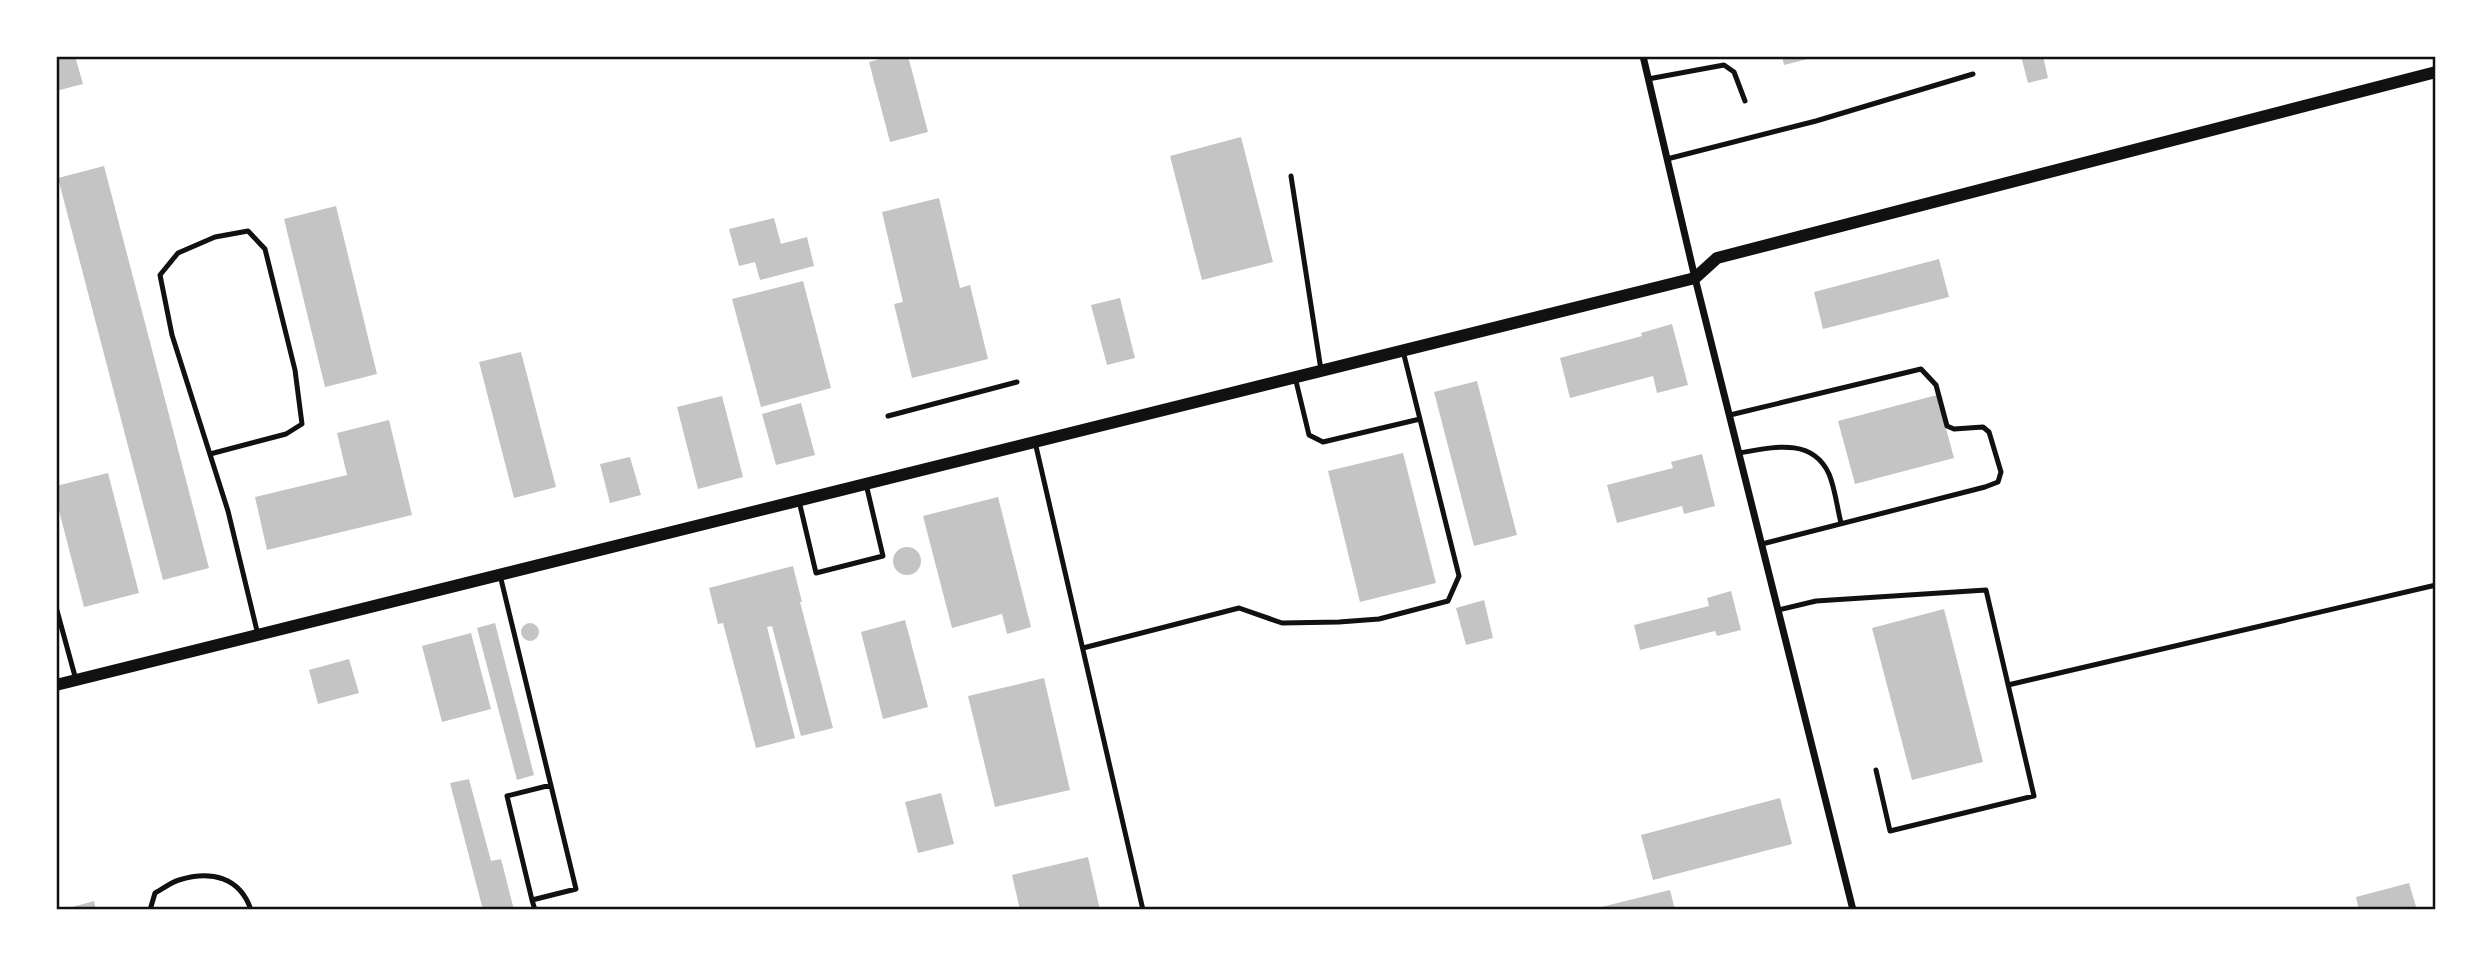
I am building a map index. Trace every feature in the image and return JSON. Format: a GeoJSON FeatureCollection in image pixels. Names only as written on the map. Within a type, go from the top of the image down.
{"type":"FeatureCollection","features":[{"type":"Feature","properties":{"kind":"street"},"geometry":{"type":"LineString","coordinates":[[1643,56],[1695,278],[1853,910]]}},
{"type":"Feature","properties":{"kind":"street"},"geometry":{"type":"LineString","coordinates":[[56,685],[1695,278],[1717,258],[2436,72]]}},
{"type":"Feature","properties":{"kind":"lane"},"geometry":{"type":"LineString","coordinates":[[1648,79],[1724,65],[1734,72],[1745,101]]}},
{"type":"Feature","properties":{"kind":"lane"},"geometry":{"type":"LineString","coordinates":[[1667,159],[1816,121],[1973,75]]}},
{"type":"Feature","properties":{"kind":"lane"},"geometry":{"type":"LineString","coordinates":[[1291,176],[1321,371]]}},
{"type":"Feature","properties":{"kind":"lane"},"geometry":{"type":"LineString","coordinates":[[210,454],[286,435],[302,424],[295,370],[265,249],[248,231],[215,237],[177,253],[160,275],[172,335],[228,511],[258,635]]}},
{"type":"Feature","properties":{"kind":"lane"},"geometry":{"type":"LineString","coordinates":[[1083,648],[1239,608],[1282,623],[1339,622],[1379,619],[1448,601],[1459,576],[1403,350]]}},
{"type":"Feature","properties":{"kind":"lane"},"geometry":{"type":"LineString","coordinates":[[1730,415],[1921,369],[1936,385],[1947,426],[1954,429],[1983,427],[1989,432],[2001,472],[1998,482],[1762,544]]}},
{"type":"Feature","properties":{"kind":"lane"},"geometry":{"type":"LineString","coordinates":[[1295,377],[1309,435],[1323,442],[1420,419]]}},
{"type":"Feature","properties":{"kind":"lane"},"geometry":{"type":"LineString","coordinates":[[888,416],[1017,382]]}},
{"type":"Feature","properties":{"kind":"lane"},"geometry":{"type":"LineString","coordinates":[[1035,442],[1143,910]]}},
{"type":"Feature","properties":{"kind":"lane"},"geometry":{"type":"LineString","coordinates":[[1739,453],[1782,446],[1799,447],[1819,460],[1828,473],[1840,523]]}},
{"type":"Feature","properties":{"kind":"lane"},"geometry":{"type":"LineString","coordinates":[[799,500],[816,573],[883,556],[866,484]]}},
{"type":"Feature","properties":{"kind":"lane"},"geometry":{"type":"LineString","coordinates":[[500,575],[576,889],[532,900]]}},
{"type":"Feature","properties":{"kind":"lane"},"geometry":{"type":"LineString","coordinates":[[2008,685],[2436,585]]}},
{"type":"Feature","properties":{"kind":"lane"},"geometry":{"type":"LineString","coordinates":[[1778,610],[1816,601],[1986,590],[2034,796],[1889,831],[1876,771]]}},
{"type":"Feature","properties":{"kind":"lane"},"geometry":{"type":"LineString","coordinates":[[56,607],[76,680]]}},
{"type":"Feature","properties":{"kind":"lane"},"geometry":{"type":"LineString","coordinates":[[535,910],[507,796],[551,785]]}},
{"type":"Feature","properties":{"kind":"lane"},"geometry":{"type":"LineString","coordinates":[[150,910],[155,893],[177,880],[206,875],[230,880],[246,896],[251,910]]}},
{"type":"Feature","properties":{"kind":"building"},"geometry":{"type":"Polygon","coordinates":[[[56,56],[75,56],[83,84],[56,91],[56,56]]]}},
{"type":"Feature","properties":{"kind":"building"},"geometry":{"type":"Polygon","coordinates":[[[892,56],[908,56],[928,132],[890,142],[869,62],[892,56]]]}},
{"type":"Feature","properties":{"kind":"building"},"geometry":{"type":"Polygon","coordinates":[[[1782,56],[1815,56],[1816,57],[1784,65],[1782,56]]]}},
{"type":"Feature","properties":{"kind":"building"},"geometry":{"type":"Polygon","coordinates":[[[2021,56],[2043,56],[2048,78],[2028,83],[2021,56]]]}},
{"type":"Feature","properties":{"kind":"building"},"geometry":{"type":"Polygon","coordinates":[[[1241,137],[1273,262],[1202,280],[1170,156],[1241,137]]]}},
{"type":"Feature","properties":{"kind":"building"},"geometry":{"type":"Polygon","coordinates":[[[104,166],[209,568],[163,580],[58,178],[104,166]]]}},
{"type":"Feature","properties":{"kind":"building"},"geometry":{"type":"Polygon","coordinates":[[[939,198],[960,288],[970,285],[988,359],[912,378],[894,304],[903,302],[882,212],[939,198]]]}},
{"type":"Feature","properties":{"kind":"building"},"geometry":{"type":"Polygon","coordinates":[[[336,206],[377,374],[325,387],[284,219],[336,206]]]}},
{"type":"Feature","properties":{"kind":"building"},"geometry":{"type":"Polygon","coordinates":[[[774,218],[781,244],[807,237],[814,266],[760,280],[755,262],[739,266],[729,229],[774,218]]]}},
{"type":"Feature","properties":{"kind":"building"},"geometry":{"type":"Polygon","coordinates":[[[1939,259],[1949,297],[1823,329],[1814,292],[1939,259]]]}},
{"type":"Feature","properties":{"kind":"building"},"geometry":{"type":"Polygon","coordinates":[[[803,281],[831,388],[761,407],[732,299],[803,281]]]}},
{"type":"Feature","properties":{"kind":"building"},"geometry":{"type":"Polygon","coordinates":[[[1120,298],[1135,358],[1107,365],[1091,305],[1120,298]]]}},
{"type":"Feature","properties":{"kind":"building"},"geometry":{"type":"Polygon","coordinates":[[[1672,324],[1688,385],[1657,393],[1653,376],[1570,398],[1560,358],[1642,336],[1641,333],[1672,324]]]}},
{"type":"Feature","properties":{"kind":"building"},"geometry":{"type":"Polygon","coordinates":[[[521,352],[556,487],[514,498],[479,362],[521,352]]]}},
{"type":"Feature","properties":{"kind":"building"},"geometry":{"type":"Polygon","coordinates":[[[1477,381],[1517,535],[1474,546],[1434,392],[1477,381]]]}},
{"type":"Feature","properties":{"kind":"building"},"geometry":{"type":"Polygon","coordinates":[[[1937,395],[1954,458],[1855,484],[1838,421],[1937,395]]]}},
{"type":"Feature","properties":{"kind":"building"},"geometry":{"type":"Polygon","coordinates":[[[722,396],[743,477],[698,489],[677,407],[722,396]]]}},
{"type":"Feature","properties":{"kind":"building"},"geometry":{"type":"Polygon","coordinates":[[[801,403],[815,455],[776,465],[762,414],[801,403]]]}},
{"type":"Feature","properties":{"kind":"building"},"geometry":{"type":"Polygon","coordinates":[[[389,420],[412,515],[267,550],[255,497],[347,475],[337,433],[389,420]]]}},
{"type":"Feature","properties":{"kind":"building"},"geometry":{"type":"Polygon","coordinates":[[[1403,453],[1436,583],[1360,602],[1328,471],[1403,453]]]}},
{"type":"Feature","properties":{"kind":"building"},"geometry":{"type":"Polygon","coordinates":[[[1702,454],[1715,506],[1684,514],[1682,506],[1617,523],[1607,485],[1673,468],[1671,462],[1702,454]]]}},
{"type":"Feature","properties":{"kind":"building"},"geometry":{"type":"Polygon","coordinates":[[[630,457],[641,495],[610,503],[600,464],[630,457]]]}},
{"type":"Feature","properties":{"kind":"building"},"geometry":{"type":"Polygon","coordinates":[[[108,473],[139,593],[84,607],[56,499],[56,486],[108,473]]]}},
{"type":"Feature","properties":{"kind":"building"},"geometry":{"type":"Polygon","coordinates":[[[998,497],[1031,627],[1007,634],[1002,614],[952,628],[923,516],[998,497]]]}},
{"type":"Feature","properties":{"kind":"building"},"geometry":{"type":"Polygon","coordinates":[[[907,547],[917,551],[921,561],[917,571],[907,575],[897,571],[893,561],[897,551],[907,547]]]}},
{"type":"Feature","properties":{"kind":"building"},"geometry":{"type":"Polygon","coordinates":[[[793,566],[833,728],[801,736],[772,626],[767,627],[795,738],[756,748],[723,623],[718,624],[709,588],[793,566]]]}},
{"type":"Feature","properties":{"kind":"building"},"geometry":{"type":"Polygon","coordinates":[[[1731,591],[1741,630],[1717,636],[1715,631],[1640,650],[1634,625],[1709,606],[1707,598],[1731,591]]]}},
{"type":"Feature","properties":{"kind":"building"},"geometry":{"type":"Polygon","coordinates":[[[1484,600],[1493,638],[1466,645],[1456,608],[1484,600]]]}},
{"type":"Feature","properties":{"kind":"building"},"geometry":{"type":"Polygon","coordinates":[[[1944,609],[1983,762],[1912,780],[1872,628],[1944,609]]]}},
{"type":"Feature","properties":{"kind":"building"},"geometry":{"type":"Polygon","coordinates":[[[905,620],[928,707],[883,719],[861,632],[905,620]]]}},
{"type":"Feature","properties":{"kind":"building"},"geometry":{"type":"Polygon","coordinates":[[[495,623],[534,775],[517,780],[477,628],[495,623]]]}},
{"type":"Feature","properties":{"kind":"building"},"geometry":{"type":"Polygon","coordinates":[[[526,623],[534,623],[539,632],[537,639],[526,641],[521,636],[521,628],[526,623]]]}},
{"type":"Feature","properties":{"kind":"building"},"geometry":{"type":"Polygon","coordinates":[[[471,633],[491,709],[442,722],[422,646],[471,633]]]}},
{"type":"Feature","properties":{"kind":"building"},"geometry":{"type":"Polygon","coordinates":[[[349,659],[359,693],[318,704],[309,670],[349,659]]]}},
{"type":"Feature","properties":{"kind":"building"},"geometry":{"type":"Polygon","coordinates":[[[1044,678],[1070,790],[995,807],[968,696],[1044,678]]]}},
{"type":"Feature","properties":{"kind":"building"},"geometry":{"type":"Polygon","coordinates":[[[469,779],[491,861],[501,859],[514,910],[483,910],[450,783],[469,779]]]}},
{"type":"Feature","properties":{"kind":"building"},"geometry":{"type":"Polygon","coordinates":[[[941,793],[954,844],[918,853],[905,802],[941,793]]]}},
{"type":"Feature","properties":{"kind":"building"},"geometry":{"type":"Polygon","coordinates":[[[1780,798],[1792,844],[1653,880],[1641,835],[1780,798]]]}},
{"type":"Feature","properties":{"kind":"building"},"geometry":{"type":"Polygon","coordinates":[[[1088,857],[1100,910],[1020,910],[1012,875],[1088,857]]]}},
{"type":"Feature","properties":{"kind":"building"},"geometry":{"type":"Polygon","coordinates":[[[2409,883],[2417,910],[2359,910],[2356,897],[2409,883]]]}},
{"type":"Feature","properties":{"kind":"building"},"geometry":{"type":"Polygon","coordinates":[[[1670,890],[1675,910],[1593,910],[1593,909],[1670,890]]]}},
{"type":"Feature","properties":{"kind":"building"},"geometry":{"type":"Polygon","coordinates":[[[94,901],[96,910],[65,910],[65,909],[94,901]]]}}]}
